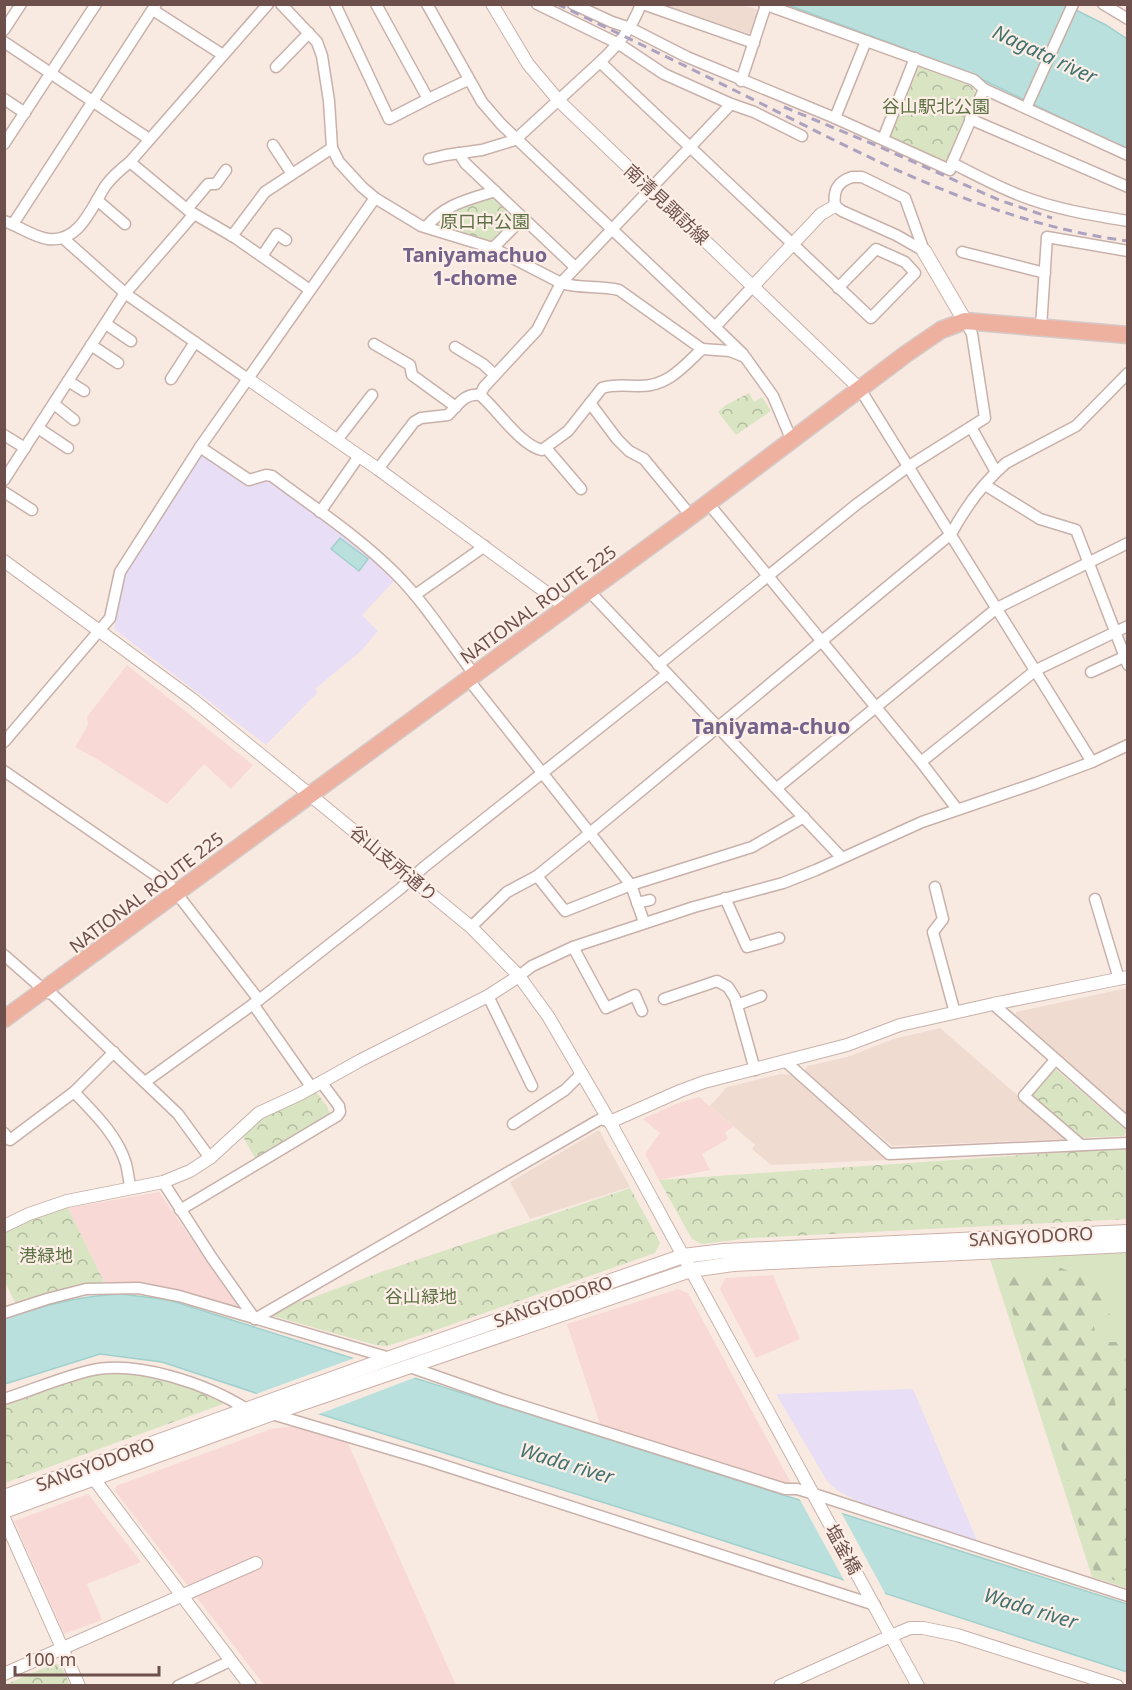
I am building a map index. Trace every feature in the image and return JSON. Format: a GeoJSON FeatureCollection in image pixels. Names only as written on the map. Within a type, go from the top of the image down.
{"type":"FeatureCollection","features":[{"type":"Feature","properties":{"kind":"highway","name":"NATIONAL ROUTE 225"},"geometry":{"type":"LineString","coordinates":[[4,1019],[941,330],[965,321],[1128,334]]}},
{"type":"Feature","properties":{"kind":"main road"},"geometry":{"type":"LineString","coordinates":[[924,251],[965,321]]}},
{"type":"Feature","properties":{"kind":"main road","name":"SANGYODORO"},"geometry":{"type":"LineString","coordinates":[[4,1511],[248,1410],[271,1410],[385,1360],[683,1256],[724,1251],[1128,1232]]}},
{"type":"Feature","properties":{"kind":"main road","name":"SANGYODORO"},"geometry":{"type":"LineString","coordinates":[[4,1497],[89,1474],[271,1410],[406,1368],[691,1270],[733,1264],[1128,1245]]}},
{"type":"Feature","properties":{"kind":"street"},"geometry":{"type":"LineString","coordinates":[[4,30],[21,4]]}},
{"type":"Feature","properties":{"kind":"street"},"geometry":{"type":"LineString","coordinates":[[4,144],[96,4]]}},
{"type":"Feature","properties":{"kind":"street"},"geometry":{"type":"LineString","coordinates":[[223,55],[154,7],[11,225],[45,239],[63,238],[86,220],[112,177],[130,162],[265,8],[251,4]]}},
{"type":"Feature","properties":{"kind":"street"},"geometry":{"type":"LineString","coordinates":[[281,4],[309,33],[322,56],[329,101],[332,148],[339,162],[375,198],[421,226],[493,248],[561,283],[619,290],[702,349],[730,351],[746,357]]}},
{"type":"Feature","properties":{"kind":"street"},"geometry":{"type":"LineString","coordinates":[[335,4],[389,119],[468,80]]}},
{"type":"Feature","properties":{"kind":"street"},"geometry":{"type":"LineString","coordinates":[[376,4],[428,99]]}},
{"type":"Feature","properties":{"kind":"street"},"geometry":{"type":"LineString","coordinates":[[427,4],[482,102],[515,140],[746,357],[774,396],[792,441]]}},
{"type":"Feature","properties":{"kind":"street","name":"南清見諏訪線"},"geometry":{"type":"LineString","coordinates":[[492,4],[528,64],[558,101],[754,285],[860,389]]}},
{"type":"Feature","properties":{"kind":"street"},"geometry":{"type":"LineString","coordinates":[[537,4],[619,44],[664,74],[754,112],[802,136]]}},
{"type":"Feature","properties":{"kind":"street"},"geometry":{"type":"LineString","coordinates":[[573,4],[630,28],[741,81],[835,118],[950,170],[984,89]]}},
{"type":"Feature","properties":{"kind":"street"},"geometry":{"type":"LineString","coordinates":[[429,159],[482,150],[515,140],[619,44],[642,4],[754,43]]}},
{"type":"Feature","properties":{"kind":"street"},"geometry":{"type":"LineString","coordinates":[[1103,4],[1128,19]]}},
{"type":"Feature","properties":{"kind":"street"},"geometry":{"type":"LineString","coordinates":[[741,81],[765,5],[974,80],[984,89],[1128,155]]}},
{"type":"Feature","properties":{"kind":"street"},"geometry":{"type":"LineString","coordinates":[[1026,108],[1073,5]]}},
{"type":"Feature","properties":{"kind":"street"},"geometry":{"type":"LineString","coordinates":[[276,67],[309,33]]}},
{"type":"Feature","properties":{"kind":"street"},"geometry":{"type":"LineString","coordinates":[[835,118],[866,40]]}},
{"type":"Feature","properties":{"kind":"street"},"geometry":{"type":"LineString","coordinates":[[4,42],[149,139]]}},
{"type":"Feature","properties":{"kind":"street"},"geometry":{"type":"LineString","coordinates":[[882,139],[915,58]]}},
{"type":"Feature","properties":{"kind":"street"},"geometry":{"type":"LineString","coordinates":[[600,62],[838,288],[871,318],[915,273],[905,262],[876,249],[838,288]]}},
{"type":"Feature","properties":{"kind":"street"},"geometry":{"type":"LineString","coordinates":[[4,99],[25,113]]}},
{"type":"Feature","properties":{"kind":"street"},"geometry":{"type":"LineString","coordinates":[[480,395],[495,375],[537,330],[561,283],[731,104]]}},
{"type":"Feature","properties":{"kind":"street"},"geometry":{"type":"LineString","coordinates":[[970,119],[1128,187]]}},
{"type":"Feature","properties":{"kind":"street"},"geometry":{"type":"LineString","coordinates":[[273,145],[292,174]]}},
{"type":"Feature","properties":{"kind":"street"},"geometry":{"type":"LineString","coordinates":[[232,236],[261,195],[332,148]]}},
{"type":"Feature","properties":{"kind":"street"},"geometry":{"type":"LineString","coordinates":[[459,153],[465,163],[575,267]]}},
{"type":"Feature","properties":{"kind":"street"},"geometry":{"type":"LineString","coordinates":[[130,162],[191,211],[232,236],[310,290]]}},
{"type":"Feature","properties":{"kind":"street"},"geometry":{"type":"LineString","coordinates":[[952,163],[1020,195],[1081,213],[1128,221]]}},
{"type":"Feature","properties":{"kind":"street"},"geometry":{"type":"LineString","coordinates":[[6,476],[126,294],[191,211],[208,184],[216,184],[226,170]]}},
{"type":"Feature","properties":{"kind":"street"},"geometry":{"type":"LineString","coordinates":[[862,177],[905,198],[924,251],[835,206],[834,196],[838,184],[844,179],[862,177]]}},
{"type":"Feature","properties":{"kind":"street"},"geometry":{"type":"LineString","coordinates":[[426,227],[445,209],[495,191]]}},
{"type":"Feature","properties":{"kind":"street"},"geometry":{"type":"LineString","coordinates":[[4,742],[101,630],[113,609],[114,593],[120,572],[200,447],[375,198]]}},
{"type":"Feature","properties":{"kind":"street"},"geometry":{"type":"LineString","coordinates":[[97,200],[125,224]]}},
{"type":"Feature","properties":{"kind":"street"},"geometry":{"type":"LineString","coordinates":[[715,327],[821,214],[835,206]]}},
{"type":"Feature","properties":{"kind":"street"},"geometry":{"type":"LineString","coordinates":[[493,248],[523,218]]}},
{"type":"Feature","properties":{"kind":"street"},"geometry":{"type":"LineString","coordinates":[[896,235],[908,228],[913,220]]}},
{"type":"Feature","properties":{"kind":"street"},"geometry":{"type":"LineString","coordinates":[[262,256],[278,235]]}},
{"type":"Feature","properties":{"kind":"street"},"geometry":{"type":"LineString","coordinates":[[1041,327],[1047,237],[1128,251]]}},
{"type":"Feature","properties":{"kind":"street"},"geometry":{"type":"LineString","coordinates":[[63,238],[126,294],[378,469],[566,607]]}},
{"type":"Feature","properties":{"kind":"street"},"geometry":{"type":"LineString","coordinates":[[962,252],[1045,273]]}},
{"type":"Feature","properties":{"kind":"street"},"geometry":{"type":"LineString","coordinates":[[658,665],[856,504],[909,466],[985,418],[972,334],[965,321]]}},
{"type":"Feature","properties":{"kind":"street"},"geometry":{"type":"LineString","coordinates":[[106,324],[131,341]]}},
{"type":"Feature","properties":{"kind":"street"},"geometry":{"type":"LineString","coordinates":[[171,379],[195,342]]}},
{"type":"Feature","properties":{"kind":"street"},"geometry":{"type":"LineString","coordinates":[[374,344],[410,365],[412,375],[456,407]]}},
{"type":"Feature","properties":{"kind":"street"},"geometry":{"type":"LineString","coordinates":[[91,345],[118,363]]}},
{"type":"Feature","properties":{"kind":"street"},"geometry":{"type":"LineString","coordinates":[[455,347],[483,364],[495,375]]}},
{"type":"Feature","properties":{"kind":"street"},"geometry":{"type":"LineString","coordinates":[[378,469],[414,422],[421,418],[448,415],[467,395],[480,395],[530,445],[542,450],[568,430],[602,388],[646,386],[668,380],[702,349]]}},
{"type":"Feature","properties":{"kind":"street"},"geometry":{"type":"LineString","coordinates":[[471,927],[507,892],[537,876],[951,534],[961,514],[996,472],[1012,459],[1076,426],[1128,373]]}},
{"type":"Feature","properties":{"kind":"street"},"geometry":{"type":"LineString","coordinates":[[69,381],[84,391]]}},
{"type":"Feature","properties":{"kind":"street"},"geometry":{"type":"LineString","coordinates":[[860,389],[1092,762]]}},
{"type":"Feature","properties":{"kind":"street"},"geometry":{"type":"LineString","coordinates":[[337,440],[372,395]]}},
{"type":"Feature","properties":{"kind":"street"},"geometry":{"type":"LineString","coordinates":[[590,403],[616,439],[629,451],[644,459],[691,516]]}},
{"type":"Feature","properties":{"kind":"street"},"geometry":{"type":"LineString","coordinates":[[54,404],[74,420]]}},
{"type":"Feature","properties":{"kind":"street"},"geometry":{"type":"LineString","coordinates":[[971,427],[996,472]]}},
{"type":"Feature","properties":{"kind":"street"},"geometry":{"type":"LineString","coordinates":[[38,428],[68,448]]}},
{"type":"Feature","properties":{"kind":"street"},"geometry":{"type":"LineString","coordinates":[[4,435],[25,448]]}},
{"type":"Feature","properties":{"kind":"street"},"geometry":{"type":"LineString","coordinates":[[200,447],[249,480],[266,475],[272,476],[372,552],[394,572],[415,595],[542,774],[631,885],[644,922]]}},
{"type":"Feature","properties":{"kind":"street"},"geometry":{"type":"LineString","coordinates":[[546,448],[581,489]]}},
{"type":"Feature","properties":{"kind":"street"},"geometry":{"type":"LineString","coordinates":[[320,512],[359,456]]}},
{"type":"Feature","properties":{"kind":"street"},"geometry":{"type":"LineString","coordinates":[[985,485],[1040,519],[1076,530],[1126,661],[1091,672]]}},
{"type":"Feature","properties":{"kind":"street"},"geometry":{"type":"LineString","coordinates":[[4,492],[32,510]]}},
{"type":"Feature","properties":{"kind":"street"},"geometry":{"type":"LineString","coordinates":[[708,503],[957,809]]}},
{"type":"Feature","properties":{"kind":"street"},"geometry":{"type":"LineString","coordinates":[[777,788],[997,608],[1128,543]]}},
{"type":"Feature","properties":{"kind":"street"},"geometry":{"type":"LineString","coordinates":[[415,595],[485,546]]}},
{"type":"Feature","properties":{"kind":"street","name":"谷山支所通り"},"geometry":{"type":"LineString","coordinates":[[4,561],[192,699],[471,927],[519,976],[548,1016],[582,1073],[691,1270]]}},
{"type":"Feature","properties":{"kind":"street"},"geometry":{"type":"LineString","coordinates":[[588,590],[842,858]]}},
{"type":"Feature","properties":{"kind":"street"},"geometry":{"type":"LineString","coordinates":[[921,762],[1036,670],[1128,626]]}},
{"type":"Feature","properties":{"kind":"street"},"geometry":{"type":"LineString","coordinates":[[146,1082],[256,1002],[667,674]]}},
{"type":"Feature","properties":{"kind":"street"},"geometry":{"type":"LineString","coordinates":[[4,1226],[28,1214],[67,1201],[163,1182],[200,1166],[259,1113],[488,996],[532,966],[573,947],[644,922],[783,883],[922,822],[1092,762],[1128,745]]}},
{"type":"Feature","properties":{"kind":"street"},"geometry":{"type":"LineString","coordinates":[[4,771],[171,886],[317,1085],[339,1106],[340,1112],[337,1116],[180,1210]]}},
{"type":"Feature","properties":{"kind":"street"},"geometry":{"type":"LineString","coordinates":[[537,876],[565,912],[631,885],[752,847],[804,817]]}},
{"type":"Feature","properties":{"kind":"street"},"geometry":{"type":"LineString","coordinates":[[935,887],[944,919],[933,932],[955,1013]]}},
{"type":"Feature","properties":{"kind":"street"},"geometry":{"type":"LineString","coordinates":[[725,898],[747,947],[779,938]]}},
{"type":"Feature","properties":{"kind":"street"},"geometry":{"type":"LineString","coordinates":[[255,1319],[601,1119],[610,1122],[680,1090],[847,1045],[900,1025],[1123,978],[1095,899]]}},
{"type":"Feature","properties":{"kind":"street"},"geometry":{"type":"LineString","coordinates":[[638,903],[650,900]]}},
{"type":"Feature","properties":{"kind":"street"},"geometry":{"type":"LineString","coordinates":[[573,947],[606,1008],[635,995],[642,1011]]}},
{"type":"Feature","properties":{"kind":"street"},"geometry":{"type":"LineString","coordinates":[[4,955],[45,991],[53,995],[146,1082],[178,1114],[210,1158]]}},
{"type":"Feature","properties":{"kind":"street"},"geometry":{"type":"LineString","coordinates":[[664,999],[717,981],[731,990],[754,1070]]}},
{"type":"Feature","properties":{"kind":"street"},"geometry":{"type":"LineString","coordinates":[[488,996],[532,1086]]}},
{"type":"Feature","properties":{"kind":"street"},"geometry":{"type":"LineString","coordinates":[[737,1005],[761,996]]}},
{"type":"Feature","properties":{"kind":"street"},"geometry":{"type":"LineString","coordinates":[[993,1004],[1128,1123]]}},
{"type":"Feature","properties":{"kind":"street"},"geometry":{"type":"LineString","coordinates":[[4,1133],[10,1140],[74,1092],[114,1052]]}},
{"type":"Feature","properties":{"kind":"street"},"geometry":{"type":"LineString","coordinates":[[1055,1060],[1024,1096],[1081,1145]]}},
{"type":"Feature","properties":{"kind":"street"},"geometry":{"type":"LineString","coordinates":[[785,1061],[889,1154],[1128,1143]]}},
{"type":"Feature","properties":{"kind":"street"},"geometry":{"type":"LineString","coordinates":[[513,1124],[565,1090],[582,1073]]}},
{"type":"Feature","properties":{"kind":"street"},"geometry":{"type":"LineString","coordinates":[[74,1092],[105,1125],[125,1162],[130,1187]]}},
{"type":"Feature","properties":{"kind":"street"},"geometry":{"type":"LineString","coordinates":[[163,1182],[255,1319]]}},
{"type":"Feature","properties":{"kind":"street","name":"塩釜橋"},"geometry":{"type":"LineString","coordinates":[[691,1270],[918,1686]]}},
{"type":"Feature","properties":{"kind":"street"},"geometry":{"type":"LineString","coordinates":[[4,1313],[86,1289],[125,1287],[158,1291],[385,1360]]}},
{"type":"Feature","properties":{"kind":"street"},"geometry":{"type":"LineString","coordinates":[[4,1399],[89,1370],[118,1367],[156,1371],[229,1398],[248,1410]]}},
{"type":"Feature","properties":{"kind":"street"},"geometry":{"type":"LineString","coordinates":[[406,1368],[785,1489],[797,1489],[814,1494],[1128,1596]]}},
{"type":"Feature","properties":{"kind":"street"},"geometry":{"type":"LineString","coordinates":[[271,1410],[873,1602]]}},
{"type":"Feature","properties":{"kind":"street"},"geometry":{"type":"LineString","coordinates":[[89,1474],[250,1686]]}},
{"type":"Feature","properties":{"kind":"street"},"geometry":{"type":"LineString","coordinates":[[4,1518],[79,1686]]}},
{"type":"Feature","properties":{"kind":"street"},"geometry":{"type":"LineString","coordinates":[[4,1674],[256,1563]]}},
{"type":"Feature","properties":{"kind":"street"},"geometry":{"type":"LineString","coordinates":[[780,1686],[910,1628],[923,1628],[957,1635],[1117,1686]]}},
{"type":"Feature","properties":{"kind":"street"},"geometry":{"type":"LineString","coordinates":[[178,1686],[230,1661]]}},
{"type":"Feature","properties":{"kind":"shaded area"},"geometry":{"type":"Polygon","coordinates":[[[664,5],[742,5],[756,9],[759,13],[750,34],[664,5]]]}},
{"type":"Feature","properties":{"kind":"shaded area"},"geometry":{"type":"Polygon","coordinates":[[[202,453],[248,483],[267,477],[344,533],[396,579],[362,615],[378,631],[361,651],[315,689],[318,692],[266,745],[114,629],[124,575],[202,453]]]}},
{"type":"Feature","properties":{"kind":"shaded area"},"geometry":{"type":"Polygon","coordinates":[[[127,665],[253,765],[231,789],[204,764],[167,804],[75,747],[88,725],[87,717],[127,665]]]}},
{"type":"Feature","properties":{"kind":"shaded area"},"geometry":{"type":"Polygon","coordinates":[[[1128,988],[1127,1115],[1016,1017],[1016,1012],[1128,988]]]}},
{"type":"Feature","properties":{"kind":"shaded area"},"geometry":{"type":"Polygon","coordinates":[[[940,1028],[1068,1139],[892,1146],[804,1072],[807,1066],[847,1057],[893,1039],[940,1028]]]}},
{"type":"Feature","properties":{"kind":"shaded area"},"geometry":{"type":"Polygon","coordinates":[[[780,1074],[792,1075],[888,1160],[771,1165],[752,1149],[755,1145],[710,1106],[727,1087],[780,1074]]]}},
{"type":"Feature","properties":{"kind":"shaded area"},"geometry":{"type":"Polygon","coordinates":[[[699,1097],[734,1127],[725,1132],[728,1139],[702,1154],[710,1170],[659,1180],[645,1154],[660,1133],[643,1119],[676,1104],[699,1097]]]}},
{"type":"Feature","properties":{"kind":"shaded area"},"geometry":{"type":"Polygon","coordinates":[[[599,1130],[630,1187],[530,1219],[510,1182],[599,1130]]]}},
{"type":"Feature","properties":{"kind":"shaded area"},"geometry":{"type":"Polygon","coordinates":[[[159,1192],[239,1308],[238,1311],[139,1284],[104,1282],[68,1208],[159,1192]]]}},
{"type":"Feature","properties":{"kind":"shaded area"},"geometry":{"type":"Polygon","coordinates":[[[773,1275],[800,1339],[756,1358],[720,1289],[725,1278],[773,1275]]]}},
{"type":"Feature","properties":{"kind":"shaded area"},"geometry":{"type":"Polygon","coordinates":[[[678,1289],[688,1293],[791,1483],[788,1485],[601,1427],[567,1324],[678,1289]]]}},
{"type":"Feature","properties":{"kind":"shaded area"},"geometry":{"type":"Polygon","coordinates":[[[913,1389],[978,1543],[859,1502],[838,1491],[827,1481],[776,1394],[913,1389]]]}},
{"type":"Feature","properties":{"kind":"shaded area"},"geometry":{"type":"Polygon","coordinates":[[[295,1426],[346,1439],[456,1685],[264,1685],[115,1491],[116,1486],[271,1429],[295,1426]]]}},
{"type":"Feature","properties":{"kind":"shaded area"},"geometry":{"type":"Polygon","coordinates":[[[88,1494],[141,1562],[87,1584],[102,1620],[64,1634],[14,1521],[88,1494]]]}},
{"type":"Feature","properties":{"kind":"green space","name":"谷山駅北公園"},"geometry":{"type":"Polygon","coordinates":[[[920,67],[971,86],[976,93],[946,164],[890,138],[920,67]]]}},
{"type":"Feature","properties":{"kind":"green space","name":"原口中公園"},"geometry":{"type":"Polygon","coordinates":[[[491,198],[505,206],[514,219],[493,242],[436,226],[435,221],[447,212],[491,198]]]}},
{"type":"Feature","properties":{"kind":"green space"},"geometry":{"type":"Polygon","coordinates":[[[749,393],[754,402],[762,397],[771,411],[736,435],[718,412],[749,393]]]}},
{"type":"Feature","properties":{"kind":"green space"},"geometry":{"type":"Polygon","coordinates":[[[1052,1066],[1127,1131],[1124,1136],[1076,1138],[1029,1097],[1052,1066]]]}},
{"type":"Feature","properties":{"kind":"green space"},"geometry":{"type":"Polygon","coordinates":[[[316,1092],[327,1106],[329,1118],[255,1158],[241,1133],[255,1121],[316,1092]]]}},
{"type":"Feature","properties":{"kind":"green space"},"geometry":{"type":"Polygon","coordinates":[[[1127,1148],[1127,1219],[751,1238],[702,1244],[692,1239],[659,1180],[1127,1148]]]}},
{"type":"Feature","properties":{"kind":"green space","name":"谷山緑地"},"geometry":{"type":"Polygon","coordinates":[[[630,1188],[660,1243],[655,1253],[387,1346],[376,1345],[273,1316],[272,1313],[299,1298],[301,1302],[378,1273],[630,1188]]]}},
{"type":"Feature","properties":{"kind":"green space","name":"港緑地"},"geometry":{"type":"Polygon","coordinates":[[[68,1208],[104,1282],[16,1304],[5,1282],[4,1232],[35,1218],[68,1208]]]}},
{"type":"Feature","properties":{"kind":"green space"},"geometry":{"type":"Polygon","coordinates":[[[1127,1248],[1127,1588],[1092,1577],[990,1259],[1127,1248]]]}},
{"type":"Feature","properties":{"kind":"green space"},"geometry":{"type":"Polygon","coordinates":[[[1019,1262],[1024,1266],[1025,1274],[1043,1273],[1044,1266],[1051,1266],[1061,1268],[1094,1283],[1101,1291],[1110,1315],[1090,1313],[1098,1342],[1127,1342],[1125,1351],[1127,1392],[1114,1397],[1127,1464],[1127,1584],[1095,1574],[1066,1484],[1072,1471],[1055,1431],[1047,1424],[1001,1274],[1012,1272],[1012,1264],[1019,1262]]]}},
{"type":"Feature","properties":{"kind":"green space"},"geometry":{"type":"Polygon","coordinates":[[[117,1371],[155,1374],[218,1397],[223,1404],[5,1483],[5,1402],[90,1374],[117,1371]]]}},
{"type":"Feature","properties":{"kind":"green space"},"geometry":{"type":"Polygon","coordinates":[[[55,1663],[61,1666],[70,1685],[5,1685],[55,1663]]]}},
{"type":"Feature","properties":{"kind":"water","name":"Nagata river"},"geometry":{"type":"Polygon","coordinates":[[[788,5],[1066,5],[1106,25],[1127,39],[1127,150],[965,71],[788,5]]]}},
{"type":"Feature","properties":{"kind":"water"},"geometry":{"type":"Polygon","coordinates":[[[340,538],[368,559],[359,571],[331,549],[340,538]]]}},
{"type":"Feature","properties":{"kind":"water","name":"Wada river"},"geometry":{"type":"Polygon","coordinates":[[[121,1294],[169,1300],[1127,1604],[1127,1672],[162,1362],[100,1354],[5,1384],[4,1319],[62,1302],[121,1294]]]}},
{"type":"Feature","properties":{"kind":"pier"},"geometry":{"type":"Polygon","coordinates":[[[357,1357],[419,1376],[314,1416],[253,1395],[357,1357]]]}},
{"type":"Feature","properties":{"kind":"pier"},"geometry":{"type":"Polygon","coordinates":[[[799,1498],[841,1512],[887,1597],[846,1584],[799,1498]]]}},
{"type":"Feature","properties":{"kind":"railway"},"geometry":{"type":"LineString","coordinates":[[557,4],[850,148],[939,188],[1032,221],[1079,233],[1128,241]]}},
{"type":"Feature","properties":{"kind":"railway"},"geometry":{"type":"LineString","coordinates":[[784,107],[999,200],[1052,218]]}},
{"type":"Feature","properties":{"kind":"district","name":"Taniyamachuo 1-chome"},"geometry":{"type":"Point","coordinates":[475,266]}},
{"type":"Feature","properties":{"kind":"district","name":"Taniyama-chuo"},"geometry":{"type":"Point","coordinates":[771,726]}}]}
